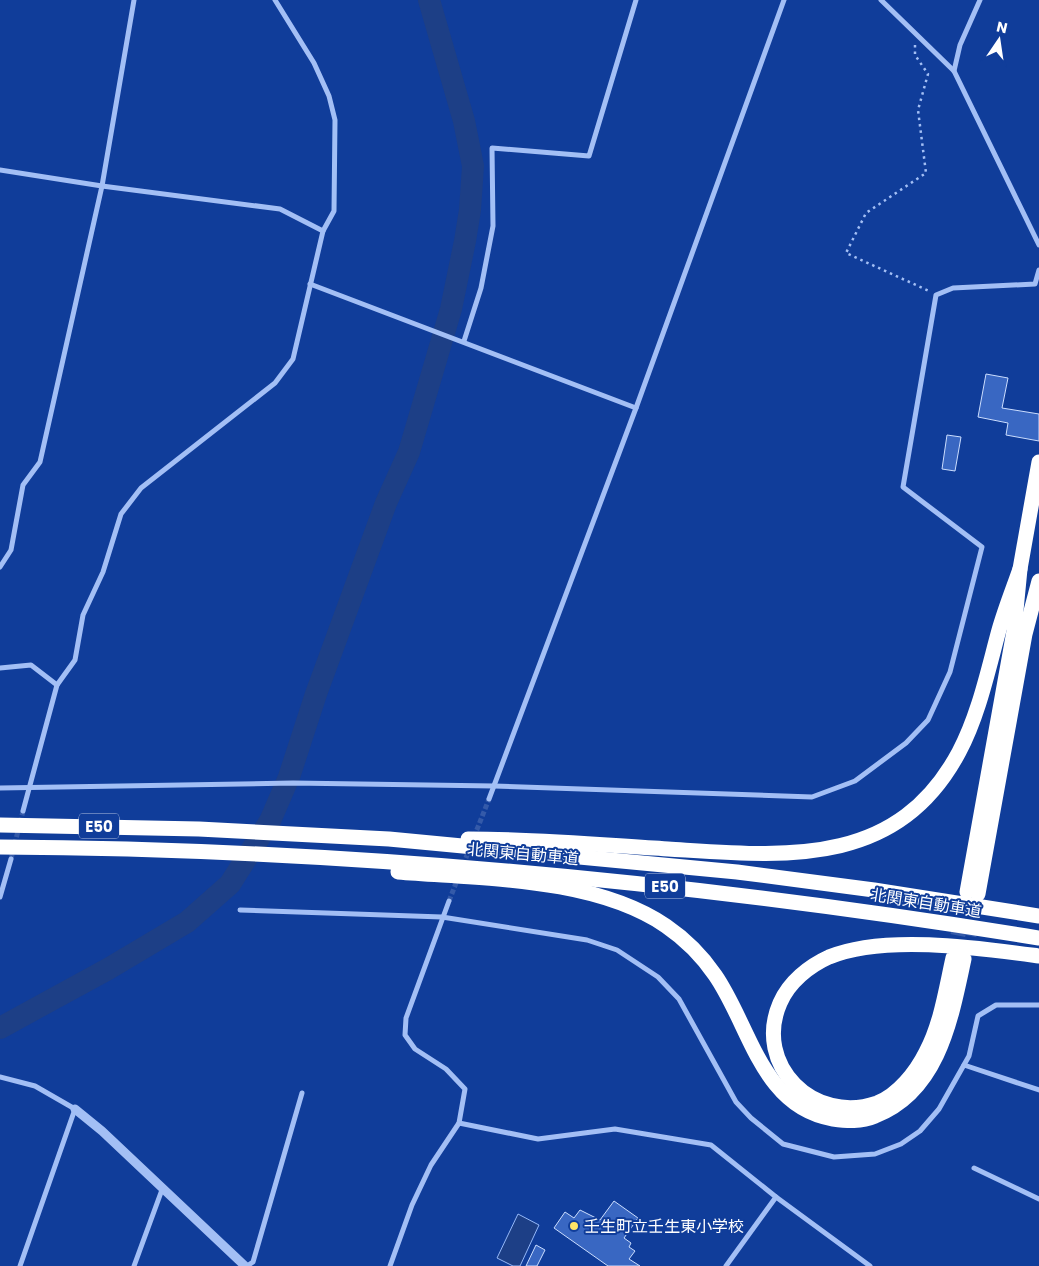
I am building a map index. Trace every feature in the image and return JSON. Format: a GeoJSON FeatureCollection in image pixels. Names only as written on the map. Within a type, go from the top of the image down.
{"type":"FeatureCollection","features":[{"type":"Feature","properties":{"kind":"highway"},"geometry":{"type":"LineString","coordinates":[[1039,462],[1020,569],[1014,631],[973,893],[1025,634],[1039,581]]}},
{"type":"Feature","properties":{"kind":"highway"},"geometry":{"type":"LineString","coordinates":[[389,839],[502,839],[769,855],[827,850],[866,838],[884,829],[918,805],[946,773],[960,751],[979,700],[1000,627],[1020,569]]}},
{"type":"Feature","properties":{"kind":"highway","name":"北関東自動車道"},"geometry":{"type":"LineString","coordinates":[[0,825],[198,829],[389,839],[737,872],[874,890],[1039,916]]}},
{"type":"Feature","properties":{"kind":"highway","name":"北関東自動車道"},"geometry":{"type":"LineString","coordinates":[[0,847],[186,850],[498,869],[606,879],[869,912],[1039,938]]}},
{"type":"Feature","properties":{"kind":"highway"},"geometry":{"type":"LineString","coordinates":[[288,856],[385,871],[566,889],[624,904],[666,926],[685,941],[715,974],[774,1084],[804,1110],[822,1117],[839,1120],[855,1121],[889,1111],[904,1101],[928,1072],[940,1051],[947,1030],[959,958],[927,1051],[906,1081],[892,1094],[878,1102],[846,1108],[816,1101],[802,1091],[787,1076],[778,1060],[774,1042],[777,1010],[783,996],[795,980],[810,967],[829,957],[884,946],[920,946],[1039,956]]}},
{"type":"Feature","properties":{"kind":"street"},"geometry":{"type":"LineString","coordinates":[[0,567],[11,550],[24,485],[40,462],[102,186],[134,0]]}},
{"type":"Feature","properties":{"kind":"street"},"geometry":{"type":"LineString","coordinates":[[24,812],[57,685],[75,660],[83,616],[103,572],[121,514],[141,488],[275,382],[294,359],[323,231],[334,211],[335,120],[329,96],[314,63],[275,0]]}},
{"type":"Feature","properties":{"kind":"street"},"geometry":{"type":"LineString","coordinates":[[464,341],[481,288],[493,226],[492,148],[589,156],[636,0]]}},
{"type":"Feature","properties":{"kind":"street"},"geometry":{"type":"LineString","coordinates":[[489,798],[636,408],[784,0]]}},
{"type":"Feature","properties":{"kind":"street"},"geometry":{"type":"LineString","coordinates":[[881,0],[954,70],[1039,245]]}},
{"type":"Feature","properties":{"kind":"street"},"geometry":{"type":"LineString","coordinates":[[954,70],[960,45],[980,0]]}},
{"type":"Feature","properties":{"kind":"street"},"geometry":{"type":"LineString","coordinates":[[0,170],[102,186],[280,209],[323,231]]}},
{"type":"Feature","properties":{"kind":"street"},"geometry":{"type":"LineString","coordinates":[[0,788],[293,783],[494,786],[812,797],[856,781],[906,743],[928,720],[950,672],[982,547],[904,487],[936,294],[953,288],[1034,284],[1039,270]]}},
{"type":"Feature","properties":{"kind":"street"},"geometry":{"type":"LineString","coordinates":[[310,284],[636,408]]}},
{"type":"Feature","properties":{"kind":"street"},"geometry":{"type":"LineString","coordinates":[[0,668],[31,665],[57,685]]}},
{"type":"Feature","properties":{"kind":"street"},"geometry":{"type":"LineString","coordinates":[[0,897],[12,859]]}},
{"type":"Feature","properties":{"kind":"street"},"geometry":{"type":"LineString","coordinates":[[390,1266],[412,1205],[431,1165],[459,1123],[465,1089],[446,1069],[415,1048],[405,1035],[406,1018],[449,901]]}},
{"type":"Feature","properties":{"kind":"street"},"geometry":{"type":"LineString","coordinates":[[240,910],[442,917],[586,940],[617,950],[642,964],[658,977],[679,999],[736,1102],[764,1130],[783,1144],[834,1157],[875,1154],[901,1144],[920,1131],[939,1109],[969,1056],[978,1016],[996,1005],[1039,1005]]}},
{"type":"Feature","properties":{"kind":"street"},"geometry":{"type":"LineString","coordinates":[[964,1065],[1039,1090]]}},
{"type":"Feature","properties":{"kind":"street"},"geometry":{"type":"LineString","coordinates":[[0,1077],[35,1086],[75,1109],[163,1187],[246,1266],[253,1262],[302,1093]]}},
{"type":"Feature","properties":{"kind":"street"},"geometry":{"type":"LineString","coordinates":[[20,1266],[75,1109]]}},
{"type":"Feature","properties":{"kind":"street"},"geometry":{"type":"LineString","coordinates":[[459,1123],[538,1139],[615,1129],[711,1145],[776,1197],[870,1266]]}},
{"type":"Feature","properties":{"kind":"street"},"geometry":{"type":"LineString","coordinates":[[974,1168],[1039,1199]]}},
{"type":"Feature","properties":{"kind":"street"},"geometry":{"type":"LineString","coordinates":[[134,1266],[163,1187]]}},
{"type":"Feature","properties":{"kind":"street"},"geometry":{"type":"LineString","coordinates":[[726,1266],[776,1197]]}},
{"type":"Feature","properties":{"kind":"path"},"geometry":{"type":"LineString","coordinates":[[914,32],[915,55],[928,74],[918,110],[926,173],[866,213],[846,253],[936,294]]}},
{"type":"Feature","properties":{"kind":"water"},"geometry":{"type":"Polygon","coordinates":[[[518,1214],[539,1225],[520,1266],[513,1266],[497,1258],[518,1214]]]}},
{"type":"Feature","properties":{"kind":"building"},"geometry":{"type":"Polygon","coordinates":[[[986,374],[1008,378],[1002,408],[1039,414],[1039,441],[1006,435],[1008,423],[978,417],[986,374]]]}},
{"type":"Feature","properties":{"kind":"building"},"geometry":{"type":"Polygon","coordinates":[[[947,435],[961,437],[955,471],[942,469],[947,435]]]}},
{"type":"Feature","properties":{"kind":"building"},"geometry":{"type":"Polygon","coordinates":[[[614,1201],[638,1218],[624,1238],[631,1243],[629,1247],[635,1251],[629,1259],[640,1266],[608,1266],[554,1228],[565,1212],[574,1218],[580,1210],[600,1220],[614,1201]]]}},
{"type":"Feature","properties":{"kind":"building"},"geometry":{"type":"Polygon","coordinates":[[[536,1245],[545,1250],[537,1266],[526,1266],[536,1245]]]}},
{"type":"Feature","properties":{"kind":"waterway"},"geometry":{"type":"LineString","coordinates":[[0,1028],[108,969],[187,922],[230,884],[270,821],[289,777],[316,694],[386,503],[409,452],[451,309],[465,241],[470,210],[473,166],[464,121],[429,0]]}},
{"type":"Feature","properties":{"kind":"tunnel"},"geometry":{"type":"LineString","coordinates":[[474,837],[489,799]]}},
{"type":"Feature","properties":{"kind":"tunnel"},"geometry":{"type":"LineString","coordinates":[[11,859],[23,811]]}},
{"type":"Feature","properties":{"kind":"tunnel"},"geometry":{"type":"LineString","coordinates":[[463,865],[470,848]]}},
{"type":"Feature","properties":{"kind":"tunnel"},"geometry":{"type":"LineString","coordinates":[[449,901],[458,878]]}},
{"type":"Feature","properties":{"kind":"tunnel"},"geometry":{"type":"LineString","coordinates":[[953,958],[967,893]]}},
{"type":"Feature","properties":{"kind":"tunnel"},"geometry":{"type":"LineString","coordinates":[[964,958],[978,894]]}},
{"type":"Feature","properties":{"kind":"place","name":"壬生町立壬生東小学校"},"geometry":{"type":"Point","coordinates":[574,1226]}}]}
